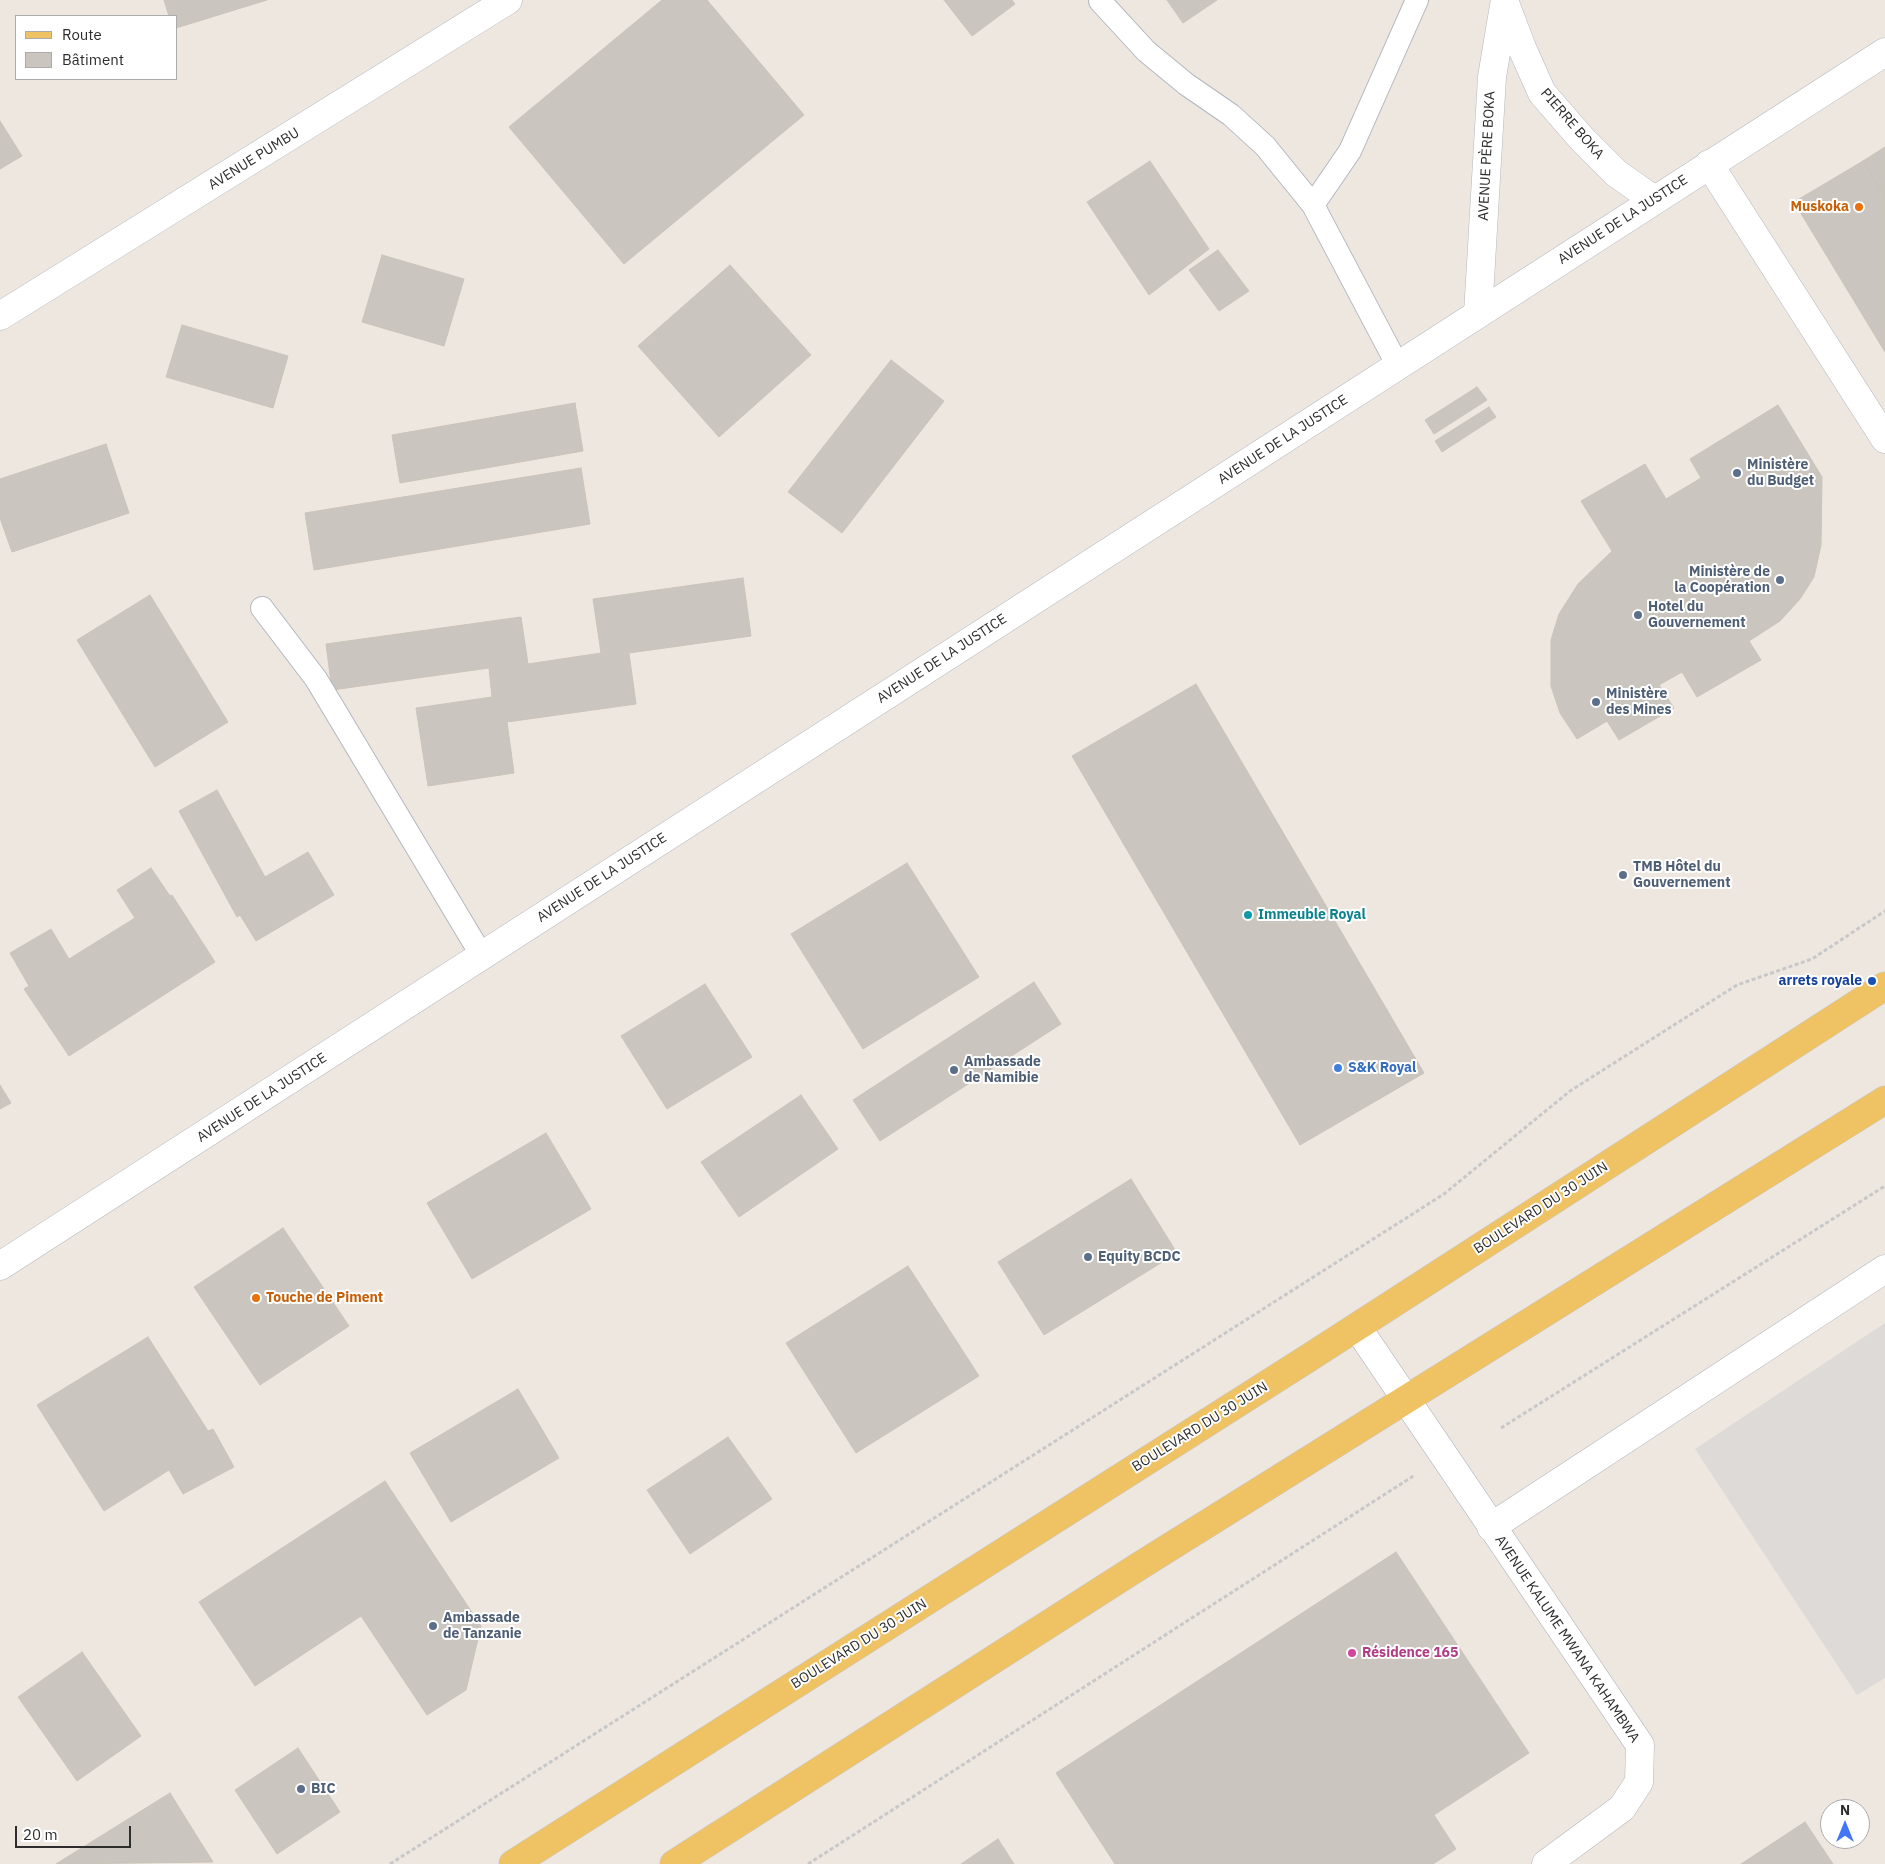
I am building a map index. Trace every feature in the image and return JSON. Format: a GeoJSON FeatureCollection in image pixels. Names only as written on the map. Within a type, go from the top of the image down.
{"type":"FeatureCollection","features":[{"type":"Feature","properties":{"kind":"main road","name":"BOULEVARD DU 30 JUIN"},"geometry":{"type":"LineString","coordinates":[[513,1864],[1357,1327],[1885,986]]}},
{"type":"Feature","properties":{"kind":"main road"},"geometry":{"type":"LineString","coordinates":[[674,1864],[1404,1399],[1885,1100]]}},
{"type":"Feature","properties":{"kind":"street","name":"PIERRE BOKA"},"geometry":{"type":"LineString","coordinates":[[1505,1],[1522,48],[1542,93],[1616,174],[1654,200]]}},
{"type":"Feature","properties":{"kind":"street","name":"AVENUE PÈRE BOKA"},"geometry":{"type":"LineString","coordinates":[[1478,314],[1492,77],[1505,1]]}},
{"type":"Feature","properties":{"kind":"street","name":"AVENUE PUMBU"},"geometry":{"type":"LineString","coordinates":[[0,316],[500,3]]}},
{"type":"Feature","properties":{"kind":"street","name":"AVENUE DE LA JUSTICE"},"geometry":{"type":"LineString","coordinates":[[0,1266],[1885,52]]}},
{"type":"Feature","properties":{"kind":"street"},"geometry":{"type":"LineString","coordinates":[[1709,164],[1885,439]]}},
{"type":"Feature","properties":{"kind":"street"},"geometry":{"type":"LineString","coordinates":[[1491,1527],[1885,1269]]}},
{"type":"Feature","properties":{"kind":"street","name":"AVENUE KALUME MWANA KAHAMBWA"},"geometry":{"type":"LineString","coordinates":[[1357,1327],[1640,1745],[1639,1782],[1622,1808],[1546,1864]]}},
{"type":"Feature","properties":{"kind":"lane"},"geometry":{"type":"LineString","coordinates":[[1100,0],[1146,51],[1186,84],[1231,114],[1265,146],[1313,206],[1398,366]]}},
{"type":"Feature","properties":{"kind":"lane"},"geometry":{"type":"LineString","coordinates":[[1313,206],[1350,151],[1417,0]]}},
{"type":"Feature","properties":{"kind":"lane"},"geometry":{"type":"LineString","coordinates":[[262,608],[316,680],[482,956]]}},
{"type":"Feature","properties":{"kind":"path"},"geometry":{"type":"LineString","coordinates":[[390,1864],[1444,1194],[1570,1091],[1737,985],[1812,959],[1885,911]]}},
{"type":"Feature","properties":{"kind":"path"},"geometry":{"type":"LineString","coordinates":[[1501,1428],[1885,1186]]}},
{"type":"Feature","properties":{"kind":"path"},"geometry":{"type":"LineString","coordinates":[[808,1864],[1415,1475]]}},
{"type":"Feature","properties":{"kind":"shaded area"},"geometry":{"type":"Polygon","coordinates":[[[1885,1323],[1885,1678],[1857,1695],[1695,1449],[1885,1323]]]}},
{"type":"Feature","properties":{"kind":"building"},"geometry":{"type":"Polygon","coordinates":[[[164,0],[267,0],[178,27],[178,15],[169,15],[164,0]]]}},
{"type":"Feature","properties":{"kind":"building"},"geometry":{"type":"Polygon","coordinates":[[[662,0],[707,0],[804,115],[624,264],[509,127],[662,0]]]}},
{"type":"Feature","properties":{"kind":"building"},"geometry":{"type":"Polygon","coordinates":[[[944,0],[1012,0],[1015,4],[972,36],[944,0]]]}},
{"type":"Feature","properties":{"kind":"building"},"geometry":{"type":"Polygon","coordinates":[[[1167,0],[1217,0],[1183,23],[1167,0]]]}},
{"type":"Feature","properties":{"kind":"building"},"geometry":{"type":"Polygon","coordinates":[[[0,121],[22,156],[0,169],[0,121]]]}},
{"type":"Feature","properties":{"kind":"building"},"geometry":{"type":"Polygon","coordinates":[[[1885,147],[1885,196],[1863,161],[1885,147]]]}},
{"type":"Feature","properties":{"kind":"building"},"geometry":{"type":"Polygon","coordinates":[[[1150,161],[1209,249],[1149,295],[1087,202],[1150,161]]]}},
{"type":"Feature","properties":{"kind":"building"},"geometry":{"type":"Polygon","coordinates":[[[1863,161],[1885,196],[1885,352],[1794,202],[1863,161]]]}},
{"type":"Feature","properties":{"kind":"building"},"geometry":{"type":"Polygon","coordinates":[[[1218,250],[1249,291],[1219,311],[1189,270],[1218,250]]]}},
{"type":"Feature","properties":{"kind":"building"},"geometry":{"type":"Polygon","coordinates":[[[382,255],[464,279],[444,346],[362,322],[382,255]]]}},
{"type":"Feature","properties":{"kind":"building"},"geometry":{"type":"Polygon","coordinates":[[[730,265],[811,355],[719,437],[638,346],[730,265]]]}},
{"type":"Feature","properties":{"kind":"building"},"geometry":{"type":"Polygon","coordinates":[[[182,325],[288,356],[273,408],[166,377],[182,325]]]}},
{"type":"Feature","properties":{"kind":"building"},"geometry":{"type":"Polygon","coordinates":[[[891,360],[944,401],[842,533],[788,492],[891,360]]]}},
{"type":"Feature","properties":{"kind":"building"},"geometry":{"type":"Polygon","coordinates":[[[1477,387],[1487,400],[1434,434],[1425,420],[1477,387]]]}},
{"type":"Feature","properties":{"kind":"building"},"geometry":{"type":"Polygon","coordinates":[[[575,403],[583,451],[400,483],[392,435],[575,403]]]}},
{"type":"Feature","properties":{"kind":"building"},"geometry":{"type":"Polygon","coordinates":[[[1778,405],[1822,477],[1821,545],[1814,577],[1800,599],[1780,621],[1749,641],[1761,660],[1697,697],[1682,672],[1659,685],[1674,708],[1619,740],[1607,721],[1577,739],[1560,713],[1551,686],[1551,640],[1559,614],[1578,584],[1612,551],[1581,501],[1645,464],[1666,499],[1701,478],[1690,459],[1778,405]]]}},
{"type":"Feature","properties":{"kind":"building"},"geometry":{"type":"Polygon","coordinates":[[[1489,407],[1496,417],[1442,452],[1435,441],[1489,407]]]}},
{"type":"Feature","properties":{"kind":"building"},"geometry":{"type":"Polygon","coordinates":[[[106,444],[129,513],[12,552],[0,518],[0,479],[106,444]]]}},
{"type":"Feature","properties":{"kind":"building"},"geometry":{"type":"Polygon","coordinates":[[[581,468],[590,524],[314,570],[305,513],[581,468]]]}},
{"type":"Feature","properties":{"kind":"building"},"geometry":{"type":"Polygon","coordinates":[[[743,578],[751,636],[629,653],[636,704],[507,722],[514,773],[428,786],[416,708],[492,697],[489,668],[332,690],[326,644],[521,617],[528,664],[601,653],[593,599],[743,578]]]}},
{"type":"Feature","properties":{"kind":"building"},"geometry":{"type":"Polygon","coordinates":[[[150,595],[228,722],[155,767],[77,640],[150,595]]]}},
{"type":"Feature","properties":{"kind":"building","name":"Immeuble Royal"},"geometry":{"type":"Polygon","coordinates":[[[1196,684],[1424,1073],[1300,1145],[1072,756],[1196,684]]]}},
{"type":"Feature","properties":{"kind":"building"},"geometry":{"type":"Polygon","coordinates":[[[217,790],[265,877],[308,852],[334,895],[256,941],[240,915],[237,917],[179,811],[217,790]]]}},
{"type":"Feature","properties":{"kind":"building"},"geometry":{"type":"Polygon","coordinates":[[[907,863],[979,977],[863,1049],[791,934],[907,863]]]}},
{"type":"Feature","properties":{"kind":"building"},"geometry":{"type":"Polygon","coordinates":[[[151,868],[170,896],[172,895],[215,962],[69,1056],[24,989],[29,986],[10,953],[51,929],[69,959],[135,918],[117,890],[151,868]]]}},
{"type":"Feature","properties":{"kind":"building"},"geometry":{"type":"Polygon","coordinates":[[[1034,982],[1061,1024],[880,1141],[853,1100],[1034,982]]]}},
{"type":"Feature","properties":{"kind":"building"},"geometry":{"type":"Polygon","coordinates":[[[705,984],[752,1057],[667,1109],[621,1036],[705,984]]]}},
{"type":"Feature","properties":{"kind":"building"},"geometry":{"type":"Polygon","coordinates":[[[0,1085],[11,1103],[0,1109],[0,1085]]]}},
{"type":"Feature","properties":{"kind":"building"},"geometry":{"type":"Polygon","coordinates":[[[801,1095],[838,1149],[739,1217],[701,1162],[801,1095]]]}},
{"type":"Feature","properties":{"kind":"building"},"geometry":{"type":"Polygon","coordinates":[[[546,1133],[591,1209],[472,1279],[427,1203],[546,1133]]]}},
{"type":"Feature","properties":{"kind":"building","name":"Equity BCDC"},"geometry":{"type":"Polygon","coordinates":[[[1131,1179],[1177,1253],[1044,1335],[998,1262],[1131,1179]]]}},
{"type":"Feature","properties":{"kind":"building"},"geometry":{"type":"Polygon","coordinates":[[[283,1228],[349,1326],[260,1385],[194,1287],[283,1228]]]}},
{"type":"Feature","properties":{"kind":"building"},"geometry":{"type":"Polygon","coordinates":[[[908,1266],[979,1376],[856,1453],[786,1343],[908,1266]]]}},
{"type":"Feature","properties":{"kind":"building"},"geometry":{"type":"Polygon","coordinates":[[[148,1337],[208,1431],[213,1429],[234,1467],[183,1494],[169,1470],[104,1511],[37,1405],[148,1337]]]}},
{"type":"Feature","properties":{"kind":"building"},"geometry":{"type":"Polygon","coordinates":[[[518,1389],[559,1458],[451,1522],[410,1453],[518,1389]]]}},
{"type":"Feature","properties":{"kind":"building"},"geometry":{"type":"Polygon","coordinates":[[[728,1437],[772,1499],[690,1554],[647,1490],[728,1437]]]}},
{"type":"Feature","properties":{"kind":"building"},"geometry":{"type":"Polygon","coordinates":[[[385,1481],[481,1626],[466,1690],[427,1715],[361,1616],[255,1686],[199,1602],[385,1481]]]}},
{"type":"Feature","properties":{"kind":"building","name":"Résidence 165"},"geometry":{"type":"Polygon","coordinates":[[[1396,1552],[1529,1753],[1434,1815],[1456,1849],[1433,1864],[1115,1864],[1056,1773],[1396,1552]]]}},
{"type":"Feature","properties":{"kind":"building"},"geometry":{"type":"Polygon","coordinates":[[[82,1652],[141,1736],[77,1781],[18,1697],[82,1652]]]}},
{"type":"Feature","properties":{"kind":"building"},"geometry":{"type":"Polygon","coordinates":[[[298,1748],[340,1812],[277,1854],[235,1790],[298,1748]]]}},
{"type":"Feature","properties":{"kind":"building"},"geometry":{"type":"Polygon","coordinates":[[[170,1793],[213,1862],[56,1864],[170,1793]]]}},
{"type":"Feature","properties":{"kind":"building"},"geometry":{"type":"Polygon","coordinates":[[[1805,1822],[1820,1844],[1820,1849],[1823,1849],[1833,1864],[1741,1864],[1805,1822]]]}},
{"type":"Feature","properties":{"kind":"building"},"geometry":{"type":"Polygon","coordinates":[[[998,1839],[1014,1864],[961,1864],[998,1839]]]}},
{"type":"Feature","properties":{"kind":"place","name":"Muskoka"},"geometry":{"type":"Point","coordinates":[1859,207]}},
{"type":"Feature","properties":{"kind":"place","name":"Ministère du Budget"},"geometry":{"type":"Point","coordinates":[1737,473]}},
{"type":"Feature","properties":{"kind":"place","name":"Ministère de la Coopération"},"geometry":{"type":"Point","coordinates":[1780,580]}},
{"type":"Feature","properties":{"kind":"place","name":"Hotel du Gouvernement"},"geometry":{"type":"Point","coordinates":[1638,615]}},
{"type":"Feature","properties":{"kind":"place","name":"Ministère des Mines"},"geometry":{"type":"Point","coordinates":[1596,702]}},
{"type":"Feature","properties":{"kind":"place","name":"TMB Hôtel du Gouvernement"},"geometry":{"type":"Point","coordinates":[1623,875]}},
{"type":"Feature","properties":{"kind":"place","name":"Immeuble Royal"},"geometry":{"type":"Point","coordinates":[1248,915]}},
{"type":"Feature","properties":{"kind":"place","name":"arrets royale"},"geometry":{"type":"Point","coordinates":[1872,981]}},
{"type":"Feature","properties":{"kind":"place","name":"S&K Royal"},"geometry":{"type":"Point","coordinates":[1338,1068]}},
{"type":"Feature","properties":{"kind":"place","name":"Ambassade de Namibie"},"geometry":{"type":"Point","coordinates":[954,1070]}},
{"type":"Feature","properties":{"kind":"place","name":"Equity BCDC"},"geometry":{"type":"Point","coordinates":[1088,1257]}},
{"type":"Feature","properties":{"kind":"place","name":"Touche de Piment"},"geometry":{"type":"Point","coordinates":[256,1298]}},
{"type":"Feature","properties":{"kind":"place","name":"Ambassade de Tanzanie"},"geometry":{"type":"Point","coordinates":[433,1626]}},
{"type":"Feature","properties":{"kind":"place","name":"Résidence 165"},"geometry":{"type":"Point","coordinates":[1352,1653]}},
{"type":"Feature","properties":{"kind":"place","name":"BIC"},"geometry":{"type":"Point","coordinates":[301,1789]}}]}
